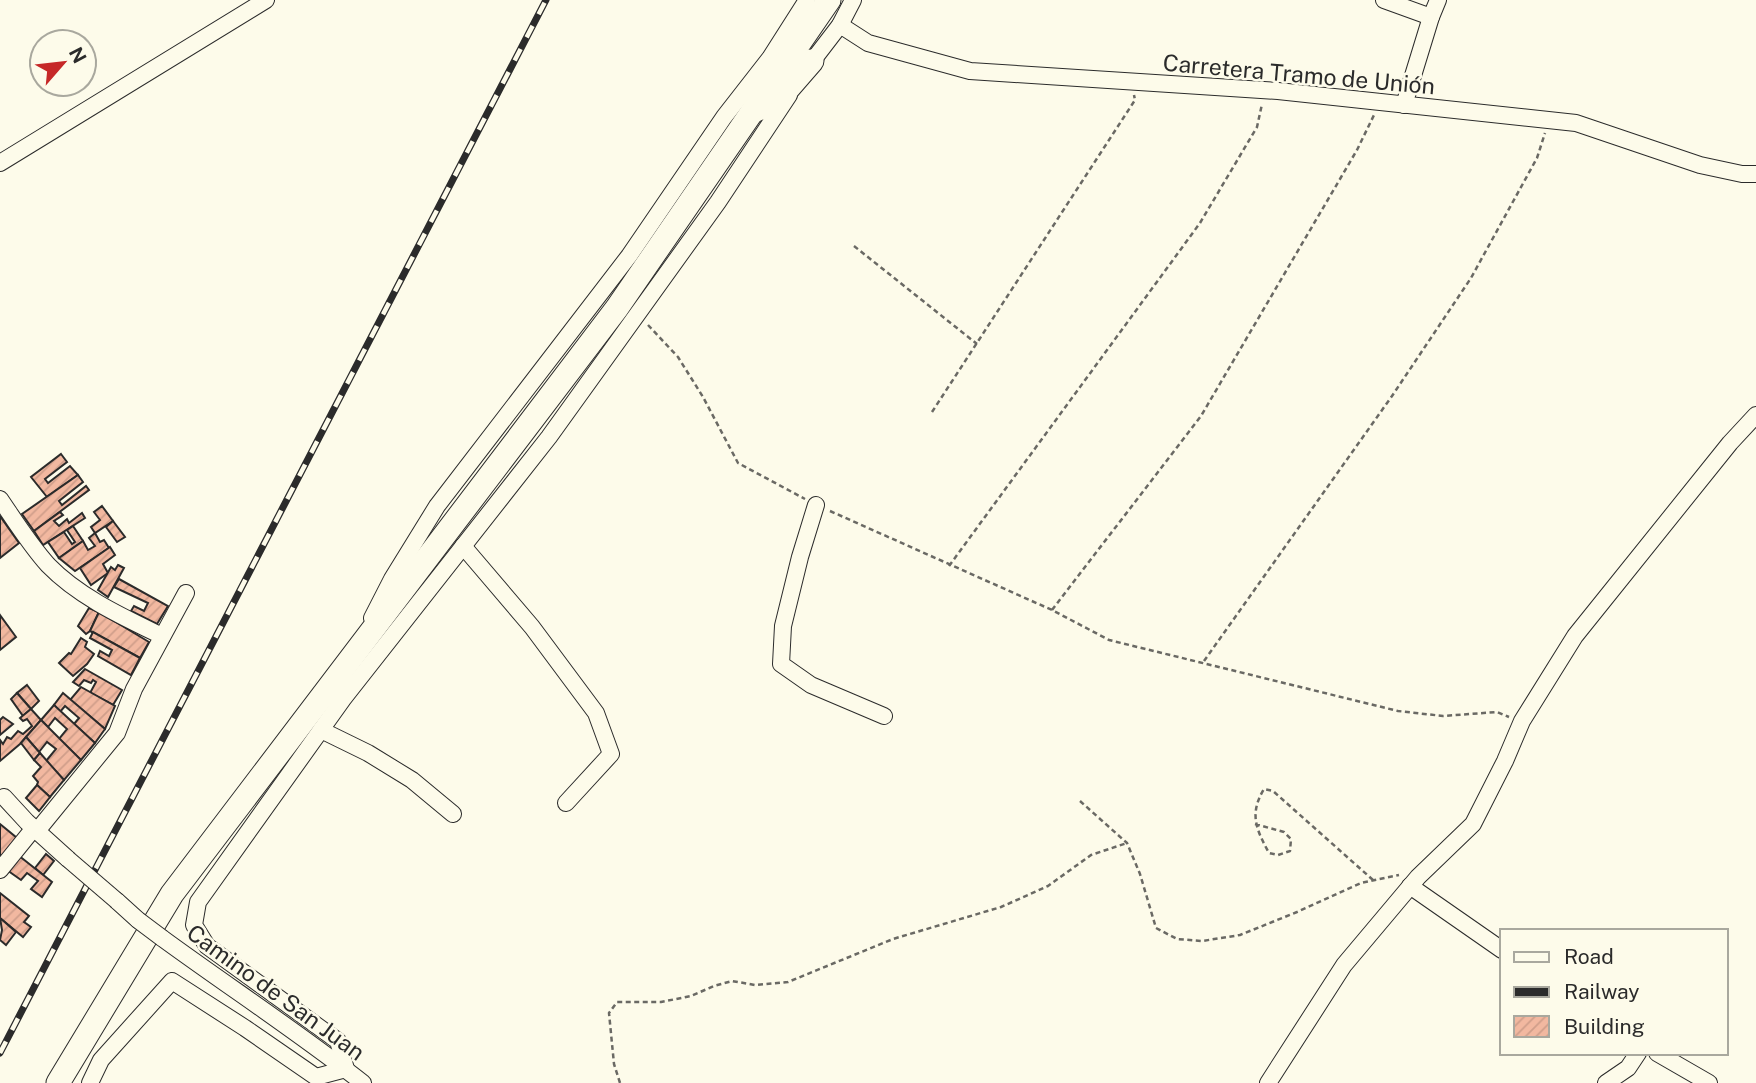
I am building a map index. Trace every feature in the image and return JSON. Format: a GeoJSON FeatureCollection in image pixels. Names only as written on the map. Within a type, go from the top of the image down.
{"type":"FeatureCollection","features":[{"type":"Feature","properties":{"kind":"highway"},"geometry":{"type":"LineString","coordinates":[[58,1083],[172,894],[617,308],[829,0]]}},
{"type":"Feature","properties":{"kind":"highway"},"geometry":{"type":"LineString","coordinates":[[749,114],[779,99],[812,61]]}},
{"type":"Feature","properties":{"kind":"street"},"geometry":{"type":"LineString","coordinates":[[0,163],[266,0]]}},
{"type":"Feature","properties":{"kind":"street"},"geometry":{"type":"LineString","coordinates":[[357,649],[391,579],[437,506],[629,256],[807,0]]}},
{"type":"Feature","properties":{"kind":"street"},"geometry":{"type":"LineString","coordinates":[[90,1083],[101,1060],[172,981],[316,1077],[346,1069],[338,1041],[207,946],[194,925],[202,894],[321,730],[549,437],[718,202],[812,61],[840,25],[853,0]]}},
{"type":"Feature","properties":{"kind":"street"},"geometry":{"type":"LineString","coordinates":[[1384,0],[1431,17]]}},
{"type":"Feature","properties":{"kind":"street"},"geometry":{"type":"LineString","coordinates":[[1404,105],[1438,0]]}},
{"type":"Feature","properties":{"kind":"street","name":"Carretera Tramo de Unión"},"geometry":{"type":"LineString","coordinates":[[840,25],[868,43],[970,71],[1265,91],[1576,123],[1700,165],[1742,174],[1756,174]]}},
{"type":"Feature","properties":{"kind":"street"},"geometry":{"type":"LineString","coordinates":[[1268,1083],[1344,965],[1410,886],[1473,824],[1522,721],[1575,636],[1721,454],[1756,415]]}},
{"type":"Feature","properties":{"kind":"street"},"geometry":{"type":"LineString","coordinates":[[0,499],[49,565],[77,589],[115,613],[162,636]]}},
{"type":"Feature","properties":{"kind":"street"},"geometry":{"type":"LineString","coordinates":[[816,505],[783,626],[781,664],[811,685],[884,716]]}},
{"type":"Feature","properties":{"kind":"street"},"geometry":{"type":"LineString","coordinates":[[463,546],[532,627],[596,713],[611,754],[566,803]]}},
{"type":"Feature","properties":{"kind":"street"},"geometry":{"type":"LineString","coordinates":[[0,870],[117,733],[134,689],[186,593]]}},
{"type":"Feature","properties":{"kind":"street"},"geometry":{"type":"LineString","coordinates":[[321,730],[368,753],[412,780],[453,814]]}},
{"type":"Feature","properties":{"kind":"street","name":"Camino de San Juan"},"geometry":{"type":"LineString","coordinates":[[1,794],[35,830],[138,920],[363,1083]]}},
{"type":"Feature","properties":{"kind":"street"},"geometry":{"type":"LineString","coordinates":[[1410,886],[1500,949]]}},
{"type":"Feature","properties":{"kind":"street"},"geometry":{"type":"LineString","coordinates":[[1606,1083],[1628,1068],[1637,1055]]}},
{"type":"Feature","properties":{"kind":"street"},"geometry":{"type":"LineString","coordinates":[[1660,1055],[1709,1083]]}},
{"type":"Feature","properties":{"kind":"path"},"geometry":{"type":"LineString","coordinates":[[932,412],[1135,100],[1130,82]]}},
{"type":"Feature","properties":{"kind":"path"},"geometry":{"type":"LineString","coordinates":[[949,566],[1200,223],[1257,127],[1265,91]]}},
{"type":"Feature","properties":{"kind":"path"},"geometry":{"type":"LineString","coordinates":[[1052,610],[1201,416],[1357,150],[1380,102]]}},
{"type":"Feature","properties":{"kind":"path"},"geometry":{"type":"LineString","coordinates":[[1203,662],[1392,396],[1471,278],[1537,158],[1549,120]]}},
{"type":"Feature","properties":{"kind":"path"},"geometry":{"type":"LineString","coordinates":[[854,246],[977,344]]}},
{"type":"Feature","properties":{"kind":"path"},"geometry":{"type":"LineString","coordinates":[[636,316],[651,327],[678,356],[738,463],[816,505],[1052,610],[1108,640],[1398,711],[1443,716],[1497,712],[1522,721]]}},
{"type":"Feature","properties":{"kind":"path"},"geometry":{"type":"LineString","coordinates":[[1255,824],[1284,832],[1291,839],[1290,851],[1278,855],[1269,853],[1255,824],[1256,802],[1264,789],[1273,791],[1373,880]]}},
{"type":"Feature","properties":{"kind":"path"},"geometry":{"type":"LineString","coordinates":[[1080,801],[1127,843],[1140,874],[1156,928],[1177,939],[1202,941],[1240,935],[1373,880],[1402,874],[1410,886]]}},
{"type":"Feature","properties":{"kind":"path"},"geometry":{"type":"LineString","coordinates":[[621,1083],[614,1064],[609,1013],[617,1002],[661,1002],[691,996],[732,981],[755,985],[788,982],[893,939],[1001,907],[1048,886],[1091,855],[1127,843]]}},
{"type":"Feature","properties":{"kind":"building"},"geometry":{"type":"Polygon","coordinates":[[[61,454],[67,462],[45,479],[48,483],[70,466],[78,475],[47,497],[31,477],[61,454]]]}},
{"type":"Feature","properties":{"kind":"building"},"geometry":{"type":"Polygon","coordinates":[[[78,475],[83,482],[59,501],[62,505],[86,486],[89,490],[34,531],[22,514],[78,475]]]}},
{"type":"Feature","properties":{"kind":"building"},"geometry":{"type":"Polygon","coordinates":[[[102,506],[113,521],[95,533],[91,527],[100,520],[94,512],[102,506]]]}},
{"type":"Feature","properties":{"kind":"building"},"geometry":{"type":"Polygon","coordinates":[[[60,512],[63,515],[54,521],[59,526],[67,519],[69,523],[82,513],[85,518],[43,545],[34,531],[60,512]]]}},
{"type":"Feature","properties":{"kind":"building"},"geometry":{"type":"Polygon","coordinates":[[[0,516],[19,543],[0,558],[0,516]]]}},
{"type":"Feature","properties":{"kind":"building"},"geometry":{"type":"Polygon","coordinates":[[[113,521],[125,537],[117,542],[106,527],[113,521]]]}},
{"type":"Feature","properties":{"kind":"building"},"geometry":{"type":"Polygon","coordinates":[[[73,526],[83,541],[59,558],[48,542],[64,532],[72,544],[75,542],[67,530],[73,526]]]}},
{"type":"Feature","properties":{"kind":"building"},"geometry":{"type":"Polygon","coordinates":[[[95,533],[100,542],[104,540],[109,548],[75,571],[59,558],[83,541],[88,550],[95,546],[89,538],[95,533]]]}},
{"type":"Feature","properties":{"kind":"building"},"geometry":{"type":"Polygon","coordinates":[[[110,547],[115,555],[103,564],[108,573],[91,585],[80,568],[110,547]]]}},
{"type":"Feature","properties":{"kind":"building"},"geometry":{"type":"Polygon","coordinates":[[[118,565],[124,568],[108,597],[98,590],[111,567],[115,570],[118,565]]]}},
{"type":"Feature","properties":{"kind":"building"},"geometry":{"type":"Polygon","coordinates":[[[119,579],[168,606],[157,624],[131,611],[134,606],[144,611],[148,603],[114,587],[119,579]]]}},
{"type":"Feature","properties":{"kind":"building"},"geometry":{"type":"Polygon","coordinates":[[[89,608],[99,612],[86,634],[78,626],[89,608]]]}},
{"type":"Feature","properties":{"kind":"building"},"geometry":{"type":"Polygon","coordinates":[[[99,612],[149,642],[140,658],[90,631],[99,612]]]}},
{"type":"Feature","properties":{"kind":"building"},"geometry":{"type":"Polygon","coordinates":[[[0,615],[16,637],[0,650],[0,615]]]}},
{"type":"Feature","properties":{"kind":"building"},"geometry":{"type":"Polygon","coordinates":[[[93,632],[140,658],[131,675],[98,656],[100,651],[109,656],[112,650],[90,638],[93,632]]]}},
{"type":"Feature","properties":{"kind":"building"},"geometry":{"type":"Polygon","coordinates":[[[81,638],[87,642],[85,647],[94,654],[73,676],[59,663],[71,654],[81,638]]]}},
{"type":"Feature","properties":{"kind":"building"},"geometry":{"type":"Polygon","coordinates":[[[85,669],[122,690],[113,705],[90,693],[96,682],[93,680],[91,683],[84,680],[79,686],[73,682],[85,669]]]}},
{"type":"Feature","properties":{"kind":"building"},"geometry":{"type":"Polygon","coordinates":[[[27,685],[39,701],[31,709],[17,693],[27,685]]]}},
{"type":"Feature","properties":{"kind":"building"},"geometry":{"type":"Polygon","coordinates":[[[81,687],[115,706],[105,729],[70,700],[81,687]]]}},
{"type":"Feature","properties":{"kind":"building"},"geometry":{"type":"Polygon","coordinates":[[[17,693],[31,709],[23,716],[11,699],[17,693]]]}},
{"type":"Feature","properties":{"kind":"building"},"geometry":{"type":"Polygon","coordinates":[[[63,693],[105,729],[95,743],[74,724],[79,718],[65,706],[60,712],[54,705],[63,693]]]}},
{"type":"Feature","properties":{"kind":"building"},"geometry":{"type":"Polygon","coordinates":[[[54,705],[95,743],[81,760],[59,739],[67,729],[55,718],[48,727],[41,720],[54,705]]]}},
{"type":"Feature","properties":{"kind":"building"},"geometry":{"type":"Polygon","coordinates":[[[31,709],[41,720],[20,744],[0,761],[0,740],[3,744],[7,737],[11,739],[18,731],[23,734],[32,726],[27,719],[23,721],[20,718],[31,709]]]}},
{"type":"Feature","properties":{"kind":"building"},"geometry":{"type":"Polygon","coordinates":[[[3,717],[13,724],[0,735],[0,720],[3,717]]]}},
{"type":"Feature","properties":{"kind":"building"},"geometry":{"type":"Polygon","coordinates":[[[41,720],[81,760],[64,780],[46,761],[56,749],[47,742],[39,752],[26,737],[41,720]]]}},
{"type":"Feature","properties":{"kind":"building"},"geometry":{"type":"Polygon","coordinates":[[[26,737],[40,753],[34,760],[21,743],[26,737]]]}},
{"type":"Feature","properties":{"kind":"building"},"geometry":{"type":"Polygon","coordinates":[[[40,753],[64,780],[50,797],[37,785],[38,782],[33,776],[41,767],[34,760],[40,753]]]}},
{"type":"Feature","properties":{"kind":"building"},"geometry":{"type":"Polygon","coordinates":[[[37,785],[50,797],[39,811],[26,798],[37,785]]]}},
{"type":"Feature","properties":{"kind":"building"},"geometry":{"type":"Polygon","coordinates":[[[0,824],[17,838],[0,859],[0,824]]]}},
{"type":"Feature","properties":{"kind":"building"},"geometry":{"type":"Polygon","coordinates":[[[46,854],[54,861],[43,875],[35,868],[46,854]]]}},
{"type":"Feature","properties":{"kind":"building"},"geometry":{"type":"Polygon","coordinates":[[[18,855],[52,882],[42,897],[31,889],[38,881],[27,873],[21,880],[7,870],[18,855]]]}},
{"type":"Feature","properties":{"kind":"building"},"geometry":{"type":"Polygon","coordinates":[[[0,893],[29,916],[24,922],[31,927],[23,937],[0,918],[0,893]]]}},
{"type":"Feature","properties":{"kind":"building"},"geometry":{"type":"Polygon","coordinates":[[[0,918],[16,932],[6,945],[0,940],[0,918]]]}},
{"type":"Feature","properties":{"kind":"railway"},"geometry":{"type":"LineString","coordinates":[[0,1053],[546,0]]}}]}
